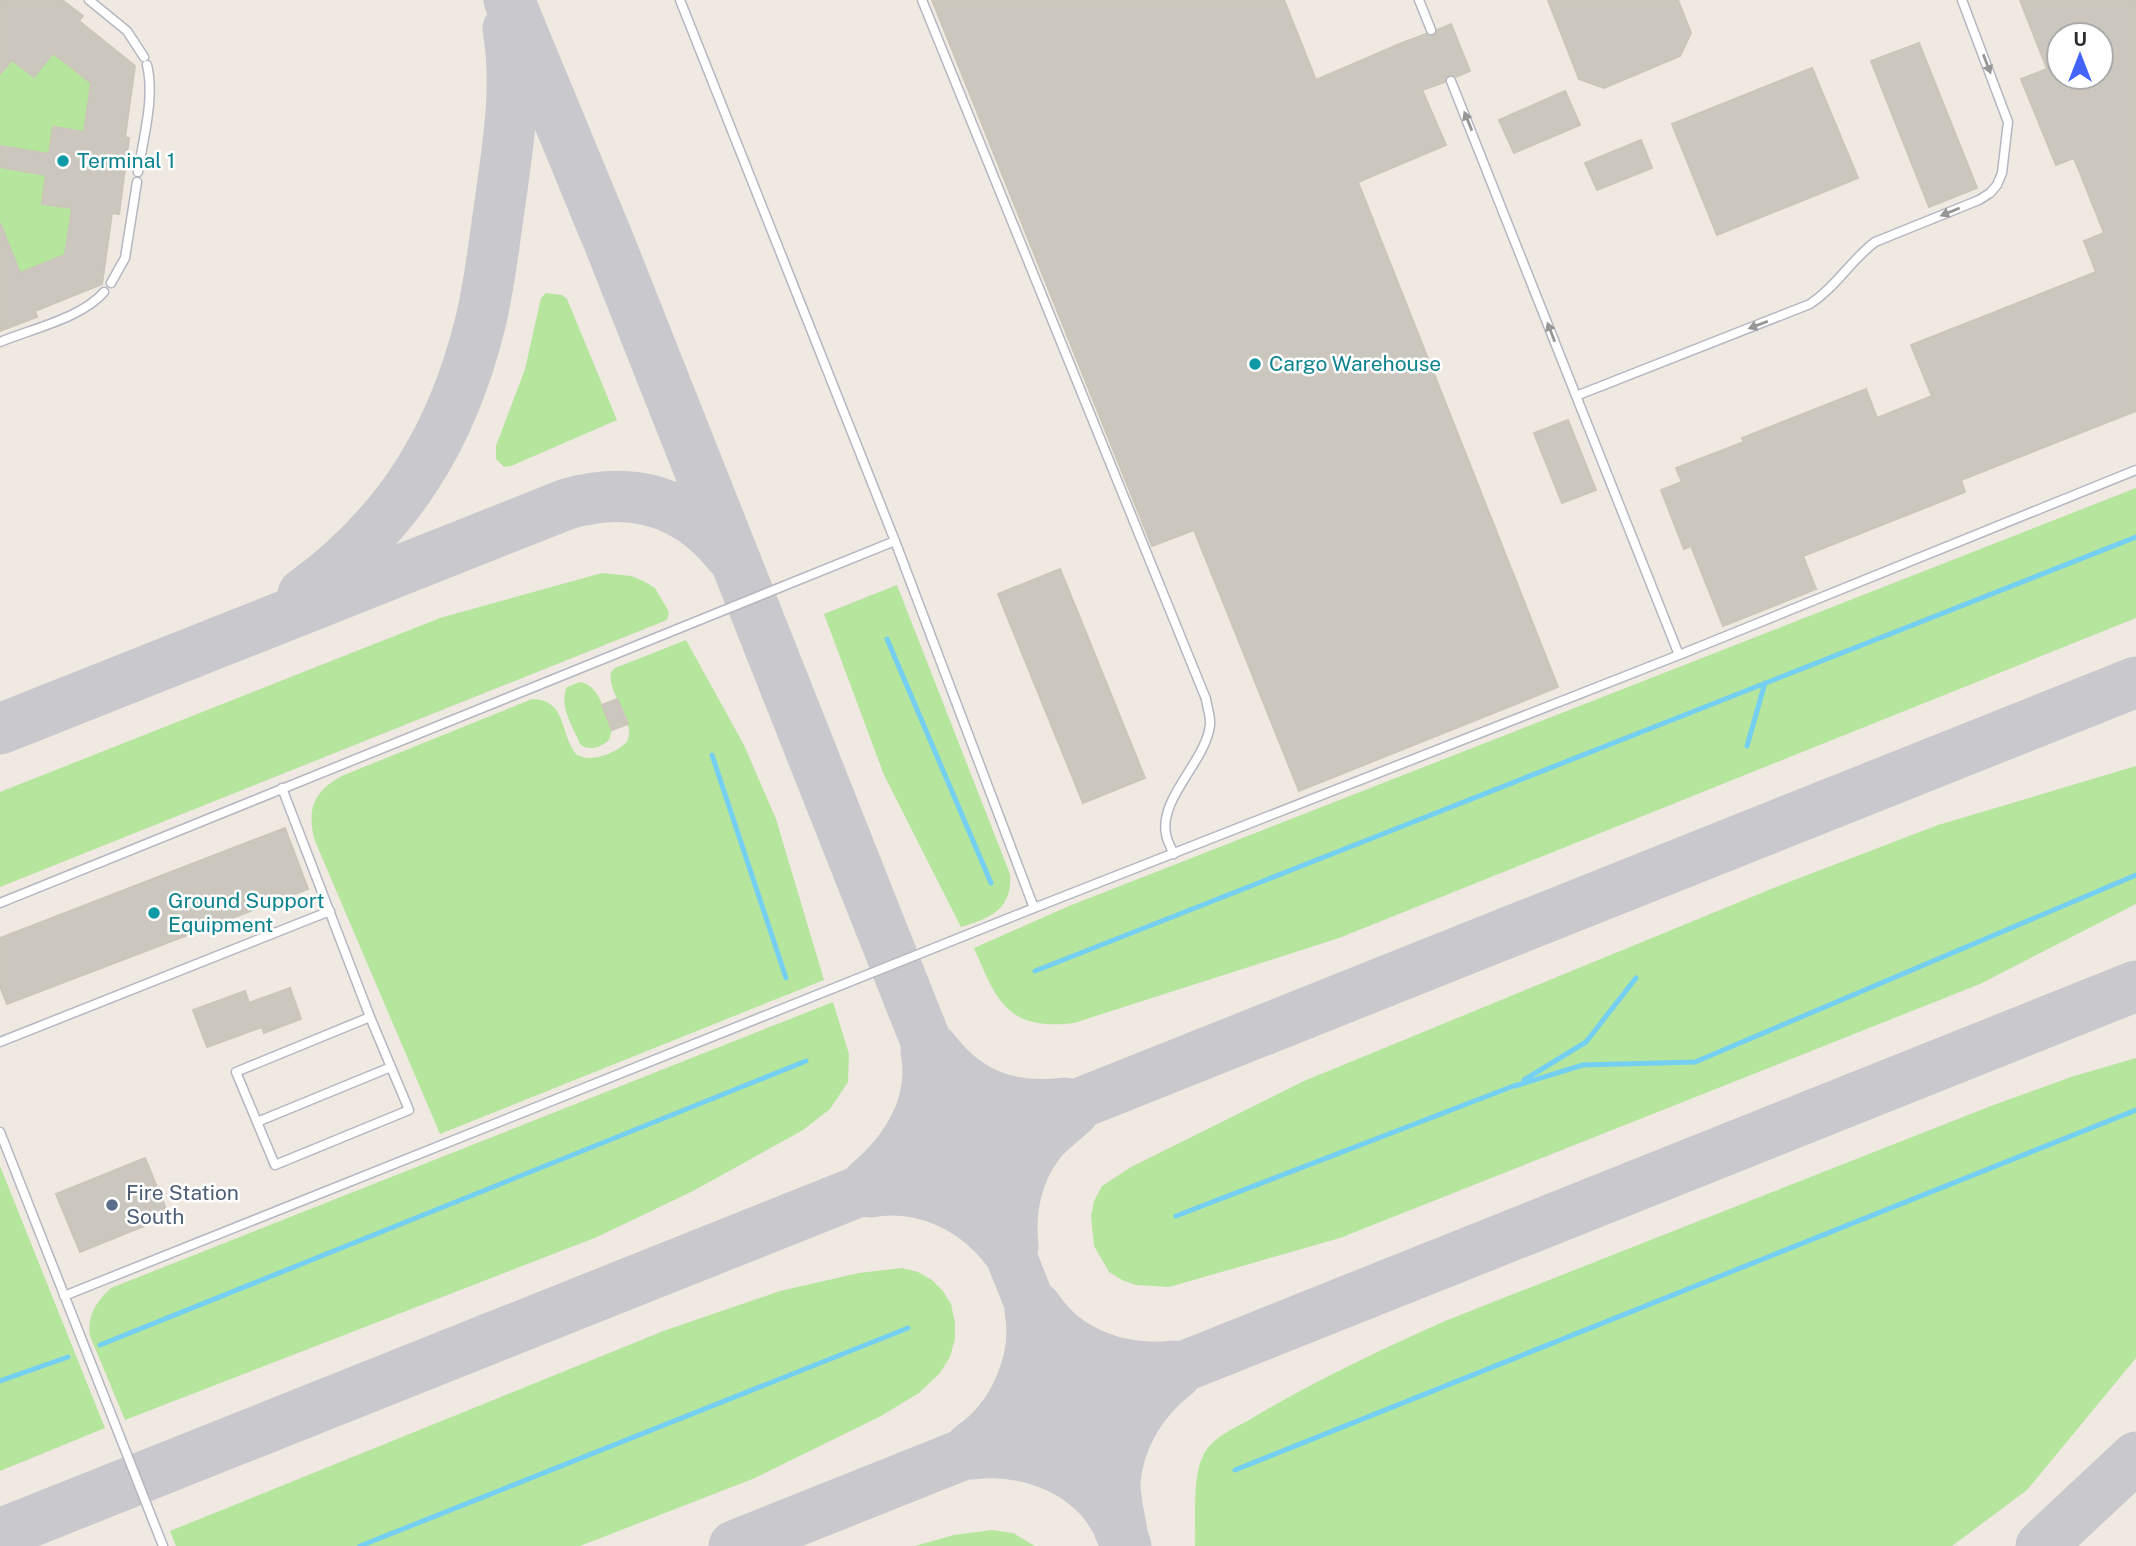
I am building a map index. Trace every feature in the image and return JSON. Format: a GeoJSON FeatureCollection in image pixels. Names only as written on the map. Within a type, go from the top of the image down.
{"type":"FeatureCollection","features":[{"type":"Feature","properties":{"kind":"lane"},"geometry":{"type":"LineString","coordinates":[[89,0],[127,31],[146,61],[149,95],[138,172]]}},
{"type":"Feature","properties":{"kind":"lane"},"geometry":{"type":"LineString","coordinates":[[680,0],[895,541],[1034,908]]}},
{"type":"Feature","properties":{"kind":"lane"},"geometry":{"type":"LineString","coordinates":[[922,0],[1206,699],[1211,723],[1205,744],[1170,807],[1166,821],[1166,835],[1174,855]]}},
{"type":"Feature","properties":{"kind":"lane"},"geometry":{"type":"LineString","coordinates":[[1419,0],[1431,30]]}},
{"type":"Feature","properties":{"kind":"lane"},"geometry":{"type":"LineString","coordinates":[[1576,396],[1810,304],[1825,295],[1861,253],[1875,242],[1979,200],[1990,193],[2002,173],[2008,122],[1962,0]]}},
{"type":"Feature","properties":{"kind":"lane"},"geometry":{"type":"LineString","coordinates":[[1451,81],[1679,655]]}},
{"type":"Feature","properties":{"kind":"lane"},"geometry":{"type":"LineString","coordinates":[[111,283],[125,258],[137,182]]}},
{"type":"Feature","properties":{"kind":"lane"},"geometry":{"type":"LineString","coordinates":[[0,342],[82,309],[104,292]]}},
{"type":"Feature","properties":{"kind":"lane"},"geometry":{"type":"LineString","coordinates":[[64,1296],[1034,908],[1679,655],[2136,470]]}},
{"type":"Feature","properties":{"kind":"lane"},"geometry":{"type":"LineString","coordinates":[[0,903],[895,541]]}},
{"type":"Feature","properties":{"kind":"lane"},"geometry":{"type":"LineString","coordinates":[[282,788],[370,1017],[409,1110],[275,1165],[236,1072],[370,1017]]}},
{"type":"Feature","properties":{"kind":"lane"},"geometry":{"type":"LineString","coordinates":[[0,1042],[330,911]]}},
{"type":"Feature","properties":{"kind":"lane"},"geometry":{"type":"LineString","coordinates":[[257,1122],[391,1067]]}},
{"type":"Feature","properties":{"kind":"lane"},"geometry":{"type":"LineString","coordinates":[[0,1132],[163,1546]]}},
{"type":"Feature","properties":{"kind":"green space"},"geometry":{"type":"Polygon","coordinates":[[[54,53],[91,83],[84,132],[53,128],[49,154],[0,146],[0,74],[12,60],[34,77],[54,53]]]}},
{"type":"Feature","properties":{"kind":"green space"},"geometry":{"type":"Polygon","coordinates":[[[0,167],[46,175],[72,208],[65,255],[20,273],[9,244],[0,247],[0,167]]]}},
{"type":"Feature","properties":{"kind":"green space"},"geometry":{"type":"Polygon","coordinates":[[[546,293],[562,295],[567,299],[617,420],[504,467],[496,459],[496,446],[525,369],[541,298],[546,293]]]}},
{"type":"Feature","properties":{"kind":"green space"},"geometry":{"type":"Polygon","coordinates":[[[2136,488],[2136,618],[1339,938],[1074,1023],[1052,1024],[1019,1017],[1008,1009],[990,984],[974,948],[1069,906],[2136,488]]]}},
{"type":"Feature","properties":{"kind":"green space"},"geometry":{"type":"Polygon","coordinates":[[[602,573],[631,576],[655,588],[669,612],[667,620],[0,887],[0,792],[440,618],[602,573]]]}},
{"type":"Feature","properties":{"kind":"green space"},"geometry":{"type":"Polygon","coordinates":[[[897,585],[1010,874],[1008,896],[998,910],[990,916],[961,927],[884,775],[824,614],[897,585]]]}},
{"type":"Feature","properties":{"kind":"green space"},"geometry":{"type":"Polygon","coordinates":[[[686,640],[744,745],[776,819],[824,980],[440,1134],[315,841],[312,810],[315,802],[326,787],[344,775],[532,699],[552,705],[577,755],[590,758],[610,753],[627,742],[629,733],[628,724],[613,690],[611,672],[615,668],[686,640]]]}},
{"type":"Feature","properties":{"kind":"green space"},"geometry":{"type":"Polygon","coordinates":[[[580,682],[587,684],[597,694],[612,730],[609,740],[595,748],[580,744],[565,708],[567,687],[580,682]]]}},
{"type":"Feature","properties":{"kind":"green space"},"geometry":{"type":"Polygon","coordinates":[[[2136,766],[2136,904],[1980,984],[1340,1238],[1169,1287],[1136,1285],[1122,1280],[1109,1272],[1094,1246],[1091,1216],[1094,1201],[1102,1186],[1131,1167],[1304,1081],[1776,887],[1938,825],[2136,766]]]}},
{"type":"Feature","properties":{"kind":"green space"},"geometry":{"type":"Polygon","coordinates":[[[833,1002],[849,1054],[848,1082],[830,1109],[803,1130],[693,1191],[597,1237],[125,1420],[89,1328],[94,1309],[111,1288],[833,1002]]]}},
{"type":"Feature","properties":{"kind":"green space"},"geometry":{"type":"Polygon","coordinates":[[[2136,1058],[2136,1358],[2027,1490],[1952,1546],[1195,1546],[1197,1475],[1207,1450],[1217,1439],[1230,1431],[1321,1380],[1445,1321],[1991,1106],[2071,1077],[2136,1058]]]}},
{"type":"Feature","properties":{"kind":"green space"},"geometry":{"type":"Polygon","coordinates":[[[0,1166],[105,1428],[0,1471],[0,1166]]]}},
{"type":"Feature","properties":{"kind":"green space"},"geometry":{"type":"Polygon","coordinates":[[[902,1268],[918,1272],[932,1280],[943,1291],[951,1304],[955,1323],[955,1339],[950,1357],[940,1373],[919,1393],[881,1416],[755,1478],[580,1546],[176,1546],[170,1531],[666,1330],[780,1291],[859,1273],[902,1268]]]}},
{"type":"Feature","properties":{"kind":"green space"},"geometry":{"type":"Polygon","coordinates":[[[992,1530],[1013,1533],[1035,1546],[915,1546],[954,1535],[992,1530]]]}},
{"type":"Feature","properties":{"kind":"building","name":"Terminal 1"},"geometry":{"type":"Polygon","coordinates":[[[0,0],[62,0],[83,16],[79,21],[135,66],[125,137],[129,138],[119,214],[112,213],[102,284],[35,311],[37,317],[0,331],[0,223],[20,273],[65,255],[72,208],[42,204],[46,175],[0,167],[0,146],[49,154],[53,127],[84,132],[91,83],[53,53],[34,77],[12,60],[0,74],[0,0]]]}},
{"type":"Feature","properties":{"kind":"building","name":"Cargo Warehouse"},"geometry":{"type":"Polygon","coordinates":[[[932,0],[1284,0],[1316,80],[1426,34],[1434,36],[1437,30],[1451,24],[1470,71],[1456,77],[1449,75],[1445,82],[1422,90],[1446,145],[1358,182],[1558,687],[1299,791],[1194,530],[1152,546],[932,0]]]}},
{"type":"Feature","properties":{"kind":"building"},"geometry":{"type":"Polygon","coordinates":[[[1548,0],[1678,0],[1691,33],[1680,56],[1604,88],[1579,79],[1548,0]]]}},
{"type":"Feature","properties":{"kind":"building"},"geometry":{"type":"Polygon","coordinates":[[[2020,0],[2136,0],[2136,411],[1961,480],[1965,492],[1803,556],[1816,589],[1723,626],[1691,546],[1684,549],[1661,490],[1682,482],[1676,468],[1744,442],[1742,438],[1866,389],[1877,418],[1932,396],[1911,345],[2096,272],[2084,241],[2104,233],[2074,158],[2056,165],[2021,79],[2045,70],[2045,91],[2115,91],[2115,21],[2045,21],[2045,64],[2020,0]]]}},
{"type":"Feature","properties":{"kind":"building"},"geometry":{"type":"Polygon","coordinates":[[[1919,43],[1977,188],[1929,207],[1871,61],[1919,43]]]}},
{"type":"Feature","properties":{"kind":"building"},"geometry":{"type":"Polygon","coordinates":[[[1812,68],[1858,178],[1717,235],[1672,124],[1812,68]]]}},
{"type":"Feature","properties":{"kind":"building"},"geometry":{"type":"Polygon","coordinates":[[[1565,91],[1580,125],[1514,153],[1499,120],[1565,91]]]}},
{"type":"Feature","properties":{"kind":"building"},"geometry":{"type":"Polygon","coordinates":[[[1641,140],[1652,168],[1597,190],[1585,163],[1641,140]]]}},
{"type":"Feature","properties":{"kind":"building"},"geometry":{"type":"Polygon","coordinates":[[[1568,420],[1596,490],[1562,503],[1534,433],[1568,420]]]}},
{"type":"Feature","properties":{"kind":"building"},"geometry":{"type":"Polygon","coordinates":[[[1060,569],[1145,778],[1083,803],[998,594],[1060,569]]]}},
{"type":"Feature","properties":{"kind":"building"},"geometry":{"type":"Polygon","coordinates":[[[617,699],[628,724],[612,730],[602,705],[617,699]]]}},
{"type":"Feature","properties":{"kind":"building","name":"Ground Support Equipment"},"geometry":{"type":"Polygon","coordinates":[[[285,828],[308,889],[7,1004],[0,986],[0,938],[285,828]]]}},
{"type":"Feature","properties":{"kind":"building"},"geometry":{"type":"Polygon","coordinates":[[[290,988],[301,1019],[264,1033],[262,1027],[207,1047],[193,1010],[245,991],[249,1003],[290,988]]]}},
{"type":"Feature","properties":{"kind":"building","name":"Fire Station South"},"geometry":{"type":"Polygon","coordinates":[[[145,1158],[169,1216],[80,1252],[56,1194],[145,1158]]]}},
{"type":"Feature","properties":{"kind":"waterway"},"geometry":{"type":"LineString","coordinates":[[1035,971],[2136,537]]}},
{"type":"Feature","properties":{"kind":"waterway"},"geometry":{"type":"LineString","coordinates":[[887,639],[991,883]]}},
{"type":"Feature","properties":{"kind":"waterway"},"geometry":{"type":"LineString","coordinates":[[1747,746],[1765,683]]}},
{"type":"Feature","properties":{"kind":"waterway"},"geometry":{"type":"LineString","coordinates":[[712,755],[786,978]]}},
{"type":"Feature","properties":{"kind":"waterway"},"geometry":{"type":"LineString","coordinates":[[1515,1086],[1583,1065],[1695,1062],[2136,875]]}},
{"type":"Feature","properties":{"kind":"waterway"},"geometry":{"type":"LineString","coordinates":[[1524,1080],[1586,1042],[1636,978]]}},
{"type":"Feature","properties":{"kind":"waterway"},"geometry":{"type":"LineString","coordinates":[[100,1345],[806,1061]]}},
{"type":"Feature","properties":{"kind":"waterway"},"geometry":{"type":"LineString","coordinates":[[1176,1216],[1516,1085]]}},
{"type":"Feature","properties":{"kind":"waterway"},"geometry":{"type":"LineString","coordinates":[[1235,1470],[2136,1110]]}},
{"type":"Feature","properties":{"kind":"waterway"},"geometry":{"type":"LineString","coordinates":[[360,1546],[908,1328]]}},
{"type":"Feature","properties":{"kind":"waterway"},"geometry":{"type":"LineString","coordinates":[[0,1381],[68,1357]]}},
{"type":"Feature","properties":{"kind":"taxiway"},"geometry":{"type":"LineString","coordinates":[[509,0],[609,242],[1126,1546]]}},
{"type":"Feature","properties":{"kind":"taxiway"},"geometry":{"type":"LineString","coordinates":[[303,594],[367,539],[393,508],[417,476],[454,404],[480,324],[494,248],[509,138],[512,94],[508,29]]}},
{"type":"Feature","properties":{"kind":"taxiway"},"geometry":{"type":"LineString","coordinates":[[0,729],[567,504],[614,496],[657,502],[696,522],[730,555]]}},
{"type":"Feature","properties":{"kind":"taxiway"},"geometry":{"type":"LineString","coordinates":[[0,1534],[2136,682]]}},
{"type":"Feature","properties":{"kind":"taxiway"},"geometry":{"type":"LineString","coordinates":[[734,1546],[2136,986]]}},
{"type":"Feature","properties":{"kind":"taxiway"},"geometry":{"type":"LineString","coordinates":[[934,1050],[961,1078],[992,1096],[1026,1104],[1065,1103]]}},
{"type":"Feature","properties":{"kind":"taxiway"},"geometry":{"type":"LineString","coordinates":[[867,1184],[894,1157],[915,1125],[926,1090],[926,1051]]}},
{"type":"Feature","properties":{"kind":"taxiway"},"geometry":{"type":"LineString","coordinates":[[1013,1246],[1012,1218],[1016,1191],[1026,1165],[1045,1137],[1074,1111]]}},
{"type":"Feature","properties":{"kind":"taxiway"},"geometry":{"type":"LineString","coordinates":[[869,1192],[908,1191],[945,1201],[979,1221],[1006,1249]]}},
{"type":"Feature","properties":{"kind":"taxiway"},"geometry":{"type":"LineString","coordinates":[[1037,1308],[1063,1337],[1097,1356],[1134,1366],[1173,1366]]}},
{"type":"Feature","properties":{"kind":"taxiway"},"geometry":{"type":"LineString","coordinates":[[971,1447],[999,1421],[1020,1387],[1030,1349],[1030,1311]]}},
{"type":"Feature","properties":{"kind":"taxiway"},"geometry":{"type":"LineString","coordinates":[[972,1454],[1006,1453],[1040,1460],[1056,1467],[1085,1484],[1098,1496],[1122,1532],[1115,1482],[1121,1450],[1143,1408],[1176,1374]]}},
{"type":"Feature","properties":{"kind":"taxiway"},"geometry":{"type":"LineString","coordinates":[[2041,1546],[2136,1457]]}},
{"type":"Feature","properties":{"kind":"place","name":"Terminal 1"},"geometry":{"type":"Point","coordinates":[63,161]}},
{"type":"Feature","properties":{"kind":"place","name":"Cargo Warehouse"},"geometry":{"type":"Point","coordinates":[1255,364]}},
{"type":"Feature","properties":{"kind":"place","name":"Ground Support Equipment"},"geometry":{"type":"Point","coordinates":[154,913]}},
{"type":"Feature","properties":{"kind":"place","name":"Fire Station South"},"geometry":{"type":"Point","coordinates":[112,1205]}}]}
